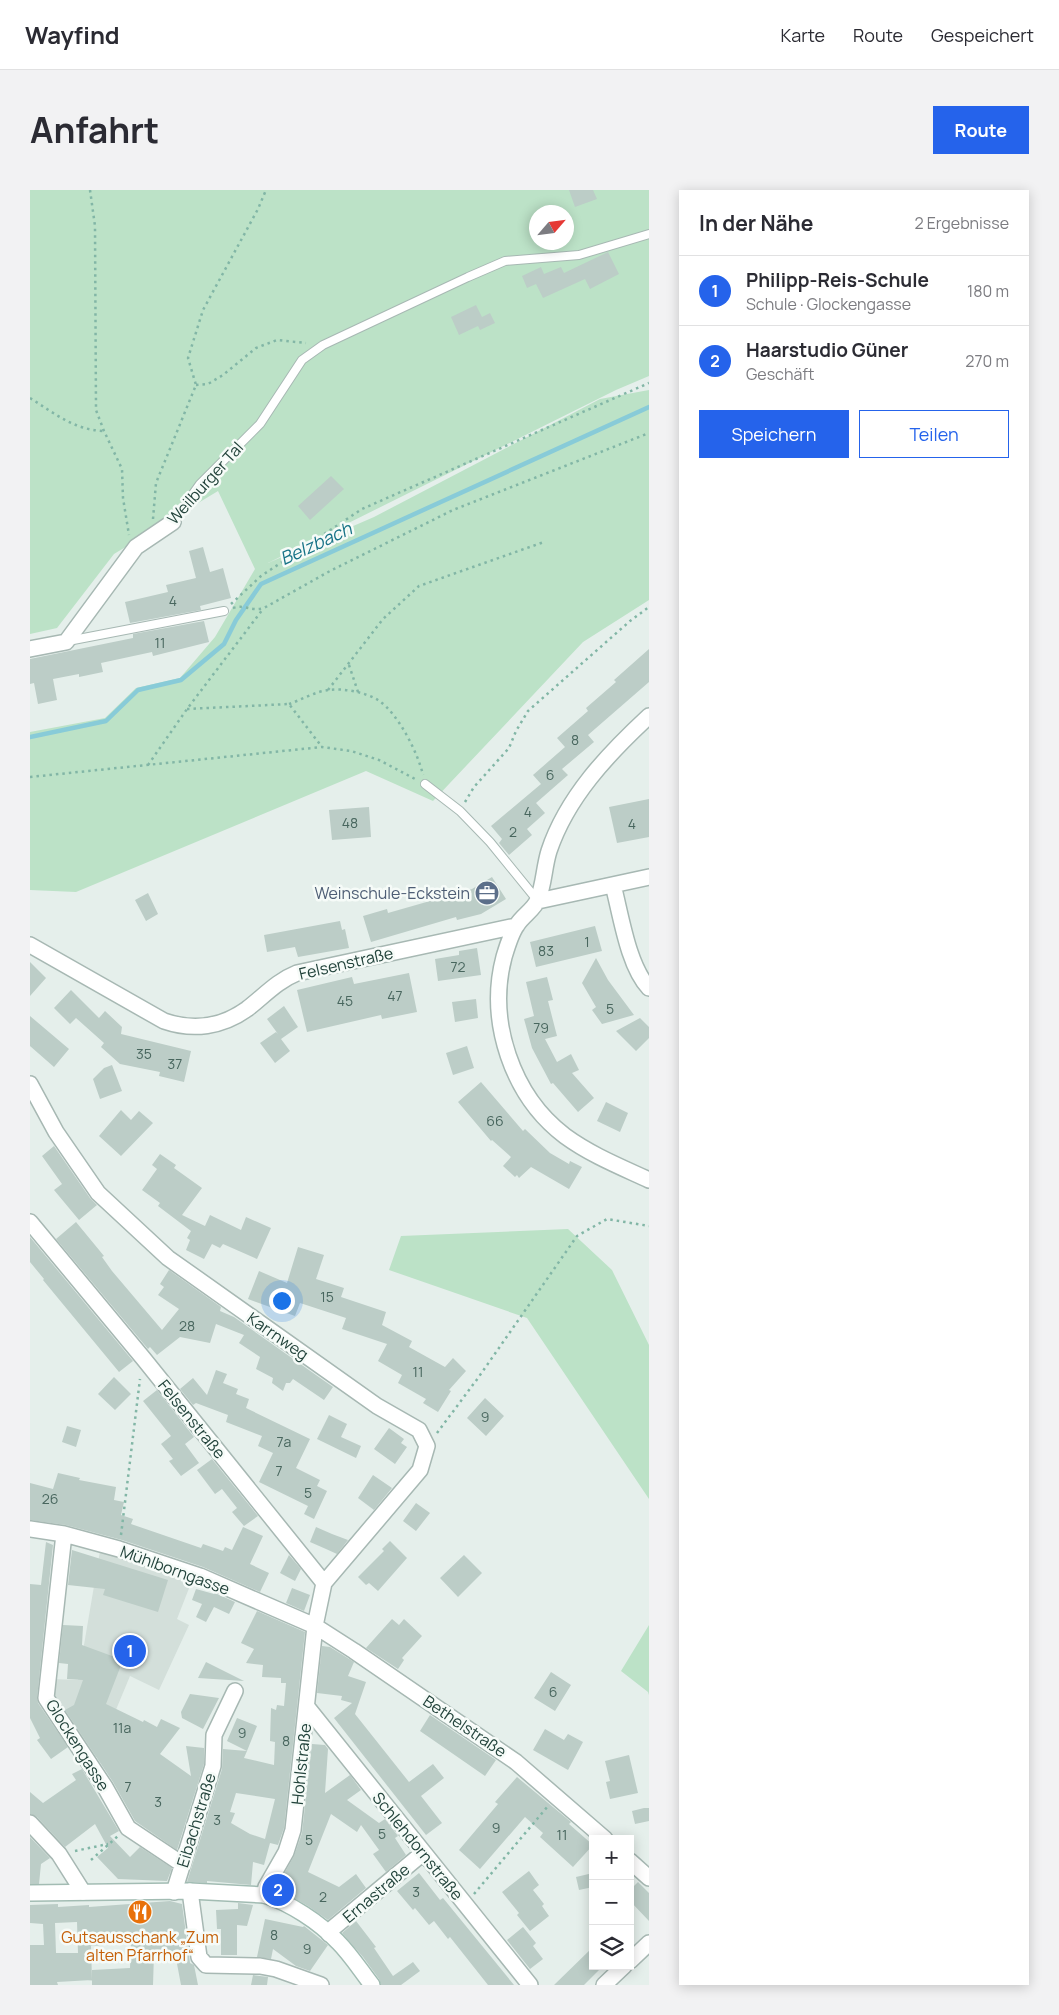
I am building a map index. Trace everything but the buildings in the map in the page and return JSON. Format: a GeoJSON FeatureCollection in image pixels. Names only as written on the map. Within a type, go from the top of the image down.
{"type":"FeatureCollection","features":[{"type":"Feature","properties":{"kind":"street","name":"Weilburger Tal"},"geometry":{"type":"LineString","coordinates":[[66,642],[136,546],[173,522]]}},
{"type":"Feature","properties":{"kind":"street"},"geometry":{"type":"LineString","coordinates":[[30,648],[66,642]]}},
{"type":"Feature","properties":{"kind":"street"},"geometry":{"type":"LineString","coordinates":[[649,716],[607,757],[583,788],[563,819],[549,852],[538,901],[516,926],[504,957],[499,990],[500,1023],[508,1055],[521,1086],[540,1113],[565,1136],[593,1154],[649,1180]]}},
{"type":"Feature","properties":{"kind":"street"},"geometry":{"type":"LineString","coordinates":[[538,901],[649,877]]}},
{"type":"Feature","properties":{"kind":"street"},"geometry":{"type":"LineString","coordinates":[[613,885],[632,956],[644,982],[649,988]]}},
{"type":"Feature","properties":{"kind":"street","name":"Felsenstraße"},"geometry":{"type":"LineString","coordinates":[[30,945],[164,1021],[178,1026],[195,1028],[233,1018],[284,978],[297,973],[516,926]]}},
{"type":"Feature","properties":{"kind":"street","name":"Karrnweg"},"geometry":{"type":"LineString","coordinates":[[30,1084],[56,1132],[98,1193],[168,1258],[377,1406],[419,1430],[427,1446]]}},
{"type":"Feature","properties":{"kind":"street","name":"Felsenstraße"},"geometry":{"type":"LineString","coordinates":[[30,1222],[143,1358],[324,1583]]}},
{"type":"Feature","properties":{"kind":"street"},"geometry":{"type":"LineString","coordinates":[[315,1626],[324,1583],[420,1470],[427,1446]]}},
{"type":"Feature","properties":{"kind":"street","name":"Mühlborngasse"},"geometry":{"type":"LineString","coordinates":[[30,1529],[64,1534],[119,1549],[200,1576],[315,1626]]}},
{"type":"Feature","properties":{"kind":"street","name":"Glockengasse"},"geometry":{"type":"LineString","coordinates":[[64,1534],[46,1698],[105,1787],[128,1828],[182,1864]]}},
{"type":"Feature","properties":{"kind":"street","name":"Hohlstraße"},"geometry":{"type":"LineString","coordinates":[[264,1895],[266,1887],[286,1852],[294,1830],[315,1626]]}},
{"type":"Feature","properties":{"kind":"street","name":"Bethelstraße"},"geometry":{"type":"LineString","coordinates":[[315,1626],[508,1756],[601,1835]]}},
{"type":"Feature","properties":{"kind":"street","name":"Eibachstraße"},"geometry":{"type":"LineString","coordinates":[[174,1892],[214,1766],[214,1735],[235,1691]]}},
{"type":"Feature","properties":{"kind":"street","name":"Schlehdornstraße"},"geometry":{"type":"LineString","coordinates":[[307,1707],[530,1985]]}},
{"type":"Feature","properties":{"kind":"street"},"geometry":{"type":"LineString","coordinates":[[30,1823],[58,1854],[83,1892]]}},
{"type":"Feature","properties":{"kind":"street","name":"Ernastraße"},"geometry":{"type":"LineString","coordinates":[[329,1934],[423,1853]]}},
{"type":"Feature","properties":{"kind":"street"},"geometry":{"type":"LineString","coordinates":[[634,1865],[649,1878]]}},
{"type":"Feature","properties":{"kind":"street"},"geometry":{"type":"LineString","coordinates":[[190,1891],[200,1958],[206,1965],[260,1966],[276,1969],[321,1985]]}},
{"type":"Feature","properties":{"kind":"street"},"geometry":{"type":"LineString","coordinates":[[30,1894],[190,1891],[264,1895],[299,1912],[329,1934],[345,1950],[372,1985]]}},
{"type":"Feature","properties":{"kind":"street"},"geometry":{"type":"LineString","coordinates":[[634,1956],[649,1943]]}},
{"type":"Feature","properties":{"kind":"street"},"geometry":{"type":"LineString","coordinates":[[604,1985],[620,1970]]}},
{"type":"Feature","properties":{"kind":"lane","name":"Weilburger Tal"},"geometry":{"type":"LineString","coordinates":[[173,522],[200,484],[260,424],[302,360],[323,345],[505,261],[579,255],[649,234]]}},
{"type":"Feature","properties":{"kind":"lane"},"geometry":{"type":"LineString","coordinates":[[66,642],[224,610]]}},
{"type":"Feature","properties":{"kind":"lane"},"geometry":{"type":"LineString","coordinates":[[425,784],[460,811],[490,842],[538,901]]}},
{"type":"Feature","properties":{"kind":"path"},"geometry":{"type":"LineString","coordinates":[[90,190],[95,226],[96,410],[122,469],[123,498],[129,534],[136,546]]}},
{"type":"Feature","properties":{"kind":"path"},"geometry":{"type":"LineString","coordinates":[[152,534],[156,483],[196,385],[188,358],[202,310],[258,209],[266,190]]}},
{"type":"Feature","properties":{"kind":"path"},"geometry":{"type":"LineString","coordinates":[[196,385],[208,384],[223,375],[256,348],[277,340],[323,345]]}},
{"type":"Feature","properties":{"kind":"path"},"geometry":{"type":"LineString","coordinates":[[224,610],[261,576],[362,509],[649,383]]}},
{"type":"Feature","properties":{"kind":"path"},"geometry":{"type":"LineString","coordinates":[[30,398],[74,426],[92,431],[104,431]]}},
{"type":"Feature","properties":{"kind":"path"},"geometry":{"type":"LineString","coordinates":[[242,606],[254,610],[264,608],[330,571],[453,510],[649,433]]}},
{"type":"Feature","properties":{"kind":"path"},"geometry":{"type":"LineString","coordinates":[[328,690],[383,619],[419,586],[544,542]]}},
{"type":"Feature","properties":{"kind":"path"},"geometry":{"type":"LineString","coordinates":[[460,811],[474,787],[509,748],[516,731],[528,711],[608,640],[649,607]]}},
{"type":"Feature","properties":{"kind":"path"},"geometry":{"type":"LineString","coordinates":[[148,765],[187,709],[264,608]]}},
{"type":"Feature","properties":{"kind":"path"},"geometry":{"type":"LineString","coordinates":[[349,665],[358,692]]}},
{"type":"Feature","properties":{"kind":"path"},"geometry":{"type":"LineString","coordinates":[[187,709],[289,704],[328,690],[358,692],[378,700],[398,721],[420,763],[425,784]]}},
{"type":"Feature","properties":{"kind":"path"},"geometry":{"type":"LineString","coordinates":[[289,704],[322,747]]}},
{"type":"Feature","properties":{"kind":"path"},"geometry":{"type":"LineString","coordinates":[[30,777],[322,747],[351,751],[379,760],[425,784]]}},
{"type":"Feature","properties":{"kind":"path"},"geometry":{"type":"LineString","coordinates":[[427,1446],[478,1378],[577,1236],[607,1220],[649,1226]]}},
{"type":"Feature","properties":{"kind":"path"},"geometry":{"type":"LineString","coordinates":[[119,1549],[143,1358]]}},
{"type":"Feature","properties":{"kind":"path"},"geometry":{"type":"LineString","coordinates":[[465,1905],[557,1796]]}},
{"type":"Feature","properties":{"kind":"path"},"geometry":{"type":"LineString","coordinates":[[91,1860],[128,1828]]}},
{"type":"Feature","properties":{"kind":"path"},"geometry":{"type":"LineString","coordinates":[[58,1854],[108,1844]]}},
{"type":"Feature","properties":{"kind":"shaded area"},"geometry":{"type":"Polygon","coordinates":[[[100,1551],[193,1578],[177,1619],[189,1625],[159,1690],[130,1676],[93,1765],[49,1697],[51,1679],[78,1680],[100,1551]]]}},
{"type":"Feature","properties":{"kind":"green space"},"geometry":{"type":"Polygon","coordinates":[[[30,190],[649,190],[649,376],[616,390],[268,563],[374,517],[600,399],[649,390],[649,600],[583,642],[433,801],[366,771],[76,892],[30,890],[30,732],[105,718],[136,688],[180,678],[215,637],[255,569],[218,491],[114,554],[57,628],[30,634],[30,190]]]}},
{"type":"Feature","properties":{"kind":"green space"},"geometry":{"type":"Polygon","coordinates":[[[568,1229],[612,1270],[649,1345],[649,1499],[527,1318],[389,1270],[401,1236],[568,1229]]]}},
{"type":"Feature","properties":{"kind":"green space"},"geometry":{"type":"Polygon","coordinates":[[[649,1625],[649,1695],[648,1692],[621,1671],[649,1625]]]}},
{"type":"Feature","properties":{"kind":"waterway","name":"Belzbach"},"geometry":{"type":"LineString","coordinates":[[30,737],[106,721],[138,690],[181,680],[224,644],[236,620],[261,584],[649,407]]}},
{"type":"Feature","properties":{"kind":"place","name":"Weinschule-Eckstein"},"geometry":{"type":"Point","coordinates":[487,893]}},
{"type":"Feature","properties":{"kind":"place","name":"Philipp-Reis-Schule"},"geometry":{"type":"Point","coordinates":[130,1651]}},
{"type":"Feature","properties":{"kind":"place","name":"Haarstudio Güner"},"geometry":{"type":"Point","coordinates":[278,1890]}},
{"type":"Feature","properties":{"kind":"place","name":"Gutsausschank „Zum alten Pfarrhof“"},"geometry":{"type":"Point","coordinates":[140,1912]}}]}
